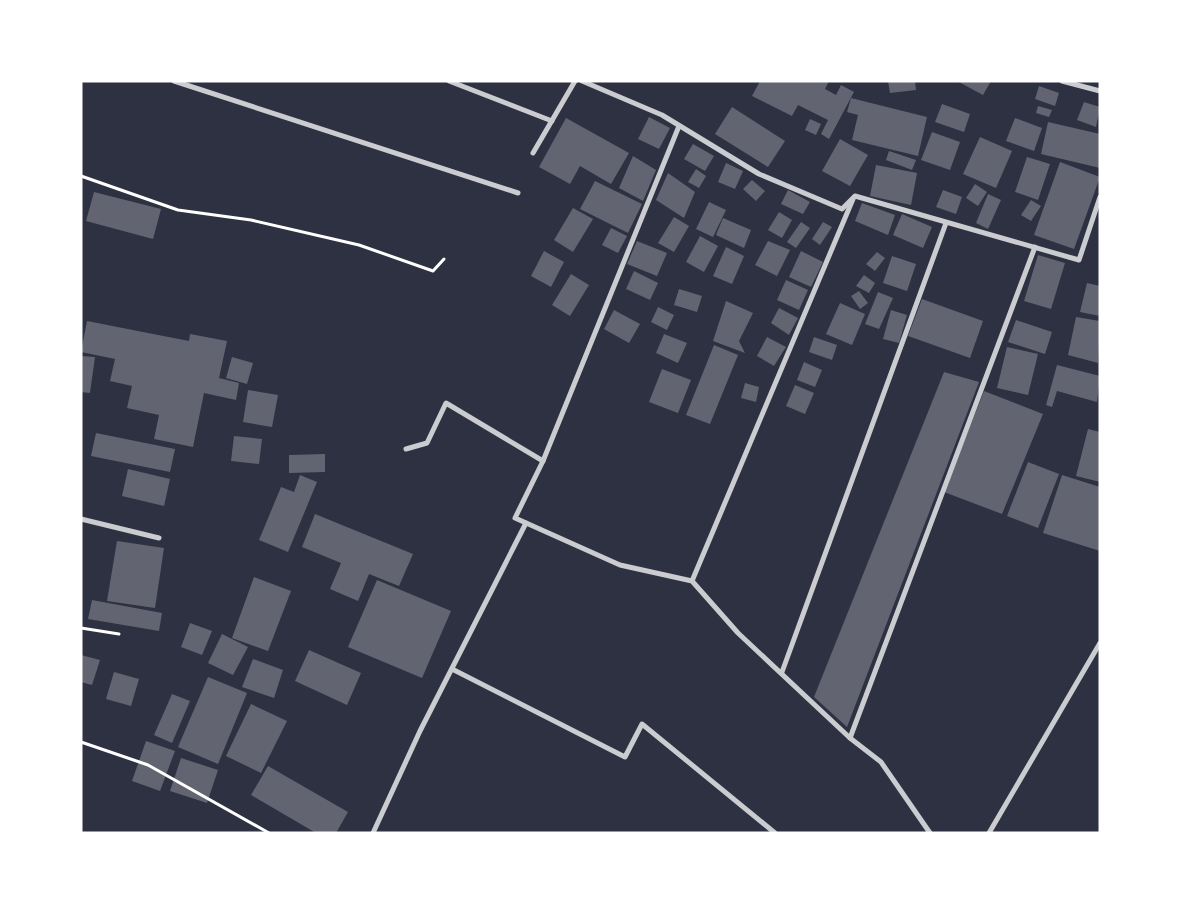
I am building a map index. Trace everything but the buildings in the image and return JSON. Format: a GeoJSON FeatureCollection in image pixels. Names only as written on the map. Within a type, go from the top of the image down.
{"type":"FeatureCollection","features":[{"type":"Feature","properties":{"kind":"street"},"geometry":{"type":"LineString","coordinates":[[174,81],[518,192]]}},
{"type":"Feature","properties":{"kind":"street"},"geometry":{"type":"LineString","coordinates":[[449,81],[552,121]]}},
{"type":"Feature","properties":{"kind":"street"},"geometry":{"type":"LineString","coordinates":[[534,153],[575,81]]}},
{"type":"Feature","properties":{"kind":"street"},"geometry":{"type":"LineString","coordinates":[[582,81],[662,115],[759,174],[842,209],[854,196]]}},
{"type":"Feature","properties":{"kind":"street"},"geometry":{"type":"LineString","coordinates":[[1062,81],[1100,90]]}},
{"type":"Feature","properties":{"kind":"street"},"geometry":{"type":"LineString","coordinates":[[679,126],[543,461],[516,518],[620,565],[692,581],[738,632],[850,738],[881,762],[930,833]]}},
{"type":"Feature","properties":{"kind":"street"},"geometry":{"type":"LineString","coordinates":[[854,196],[1079,260],[1100,197]]}},
{"type":"Feature","properties":{"kind":"street"},"geometry":{"type":"LineString","coordinates":[[692,581],[854,196]]}},
{"type":"Feature","properties":{"kind":"street"},"geometry":{"type":"LineString","coordinates":[[782,672],[946,222]]}},
{"type":"Feature","properties":{"kind":"street"},"geometry":{"type":"LineString","coordinates":[[850,738],[1035,247]]}},
{"type":"Feature","properties":{"kind":"street"},"geometry":{"type":"LineString","coordinates":[[406,449],[428,443],[446,403],[543,461]]}},
{"type":"Feature","properties":{"kind":"street"},"geometry":{"type":"LineString","coordinates":[[81,519],[158,538]]}},
{"type":"Feature","properties":{"kind":"street"},"geometry":{"type":"LineString","coordinates":[[373,833],[452,669],[526,523]]}},
{"type":"Feature","properties":{"kind":"street"},"geometry":{"type":"LineString","coordinates":[[989,833],[1100,643]]}},
{"type":"Feature","properties":{"kind":"street"},"geometry":{"type":"LineString","coordinates":[[452,669],[625,757],[642,724],[774,833]]}},
{"type":"Feature","properties":{"kind":"path"},"geometry":{"type":"LineString","coordinates":[[81,176],[178,210],[251,220],[359,245],[433,271],[444,258]]}},
{"type":"Feature","properties":{"kind":"path"},"geometry":{"type":"LineString","coordinates":[[81,628],[119,634]]}},
{"type":"Feature","properties":{"kind":"path"},"geometry":{"type":"LineString","coordinates":[[81,742],[148,766],[269,833]]}}]}
